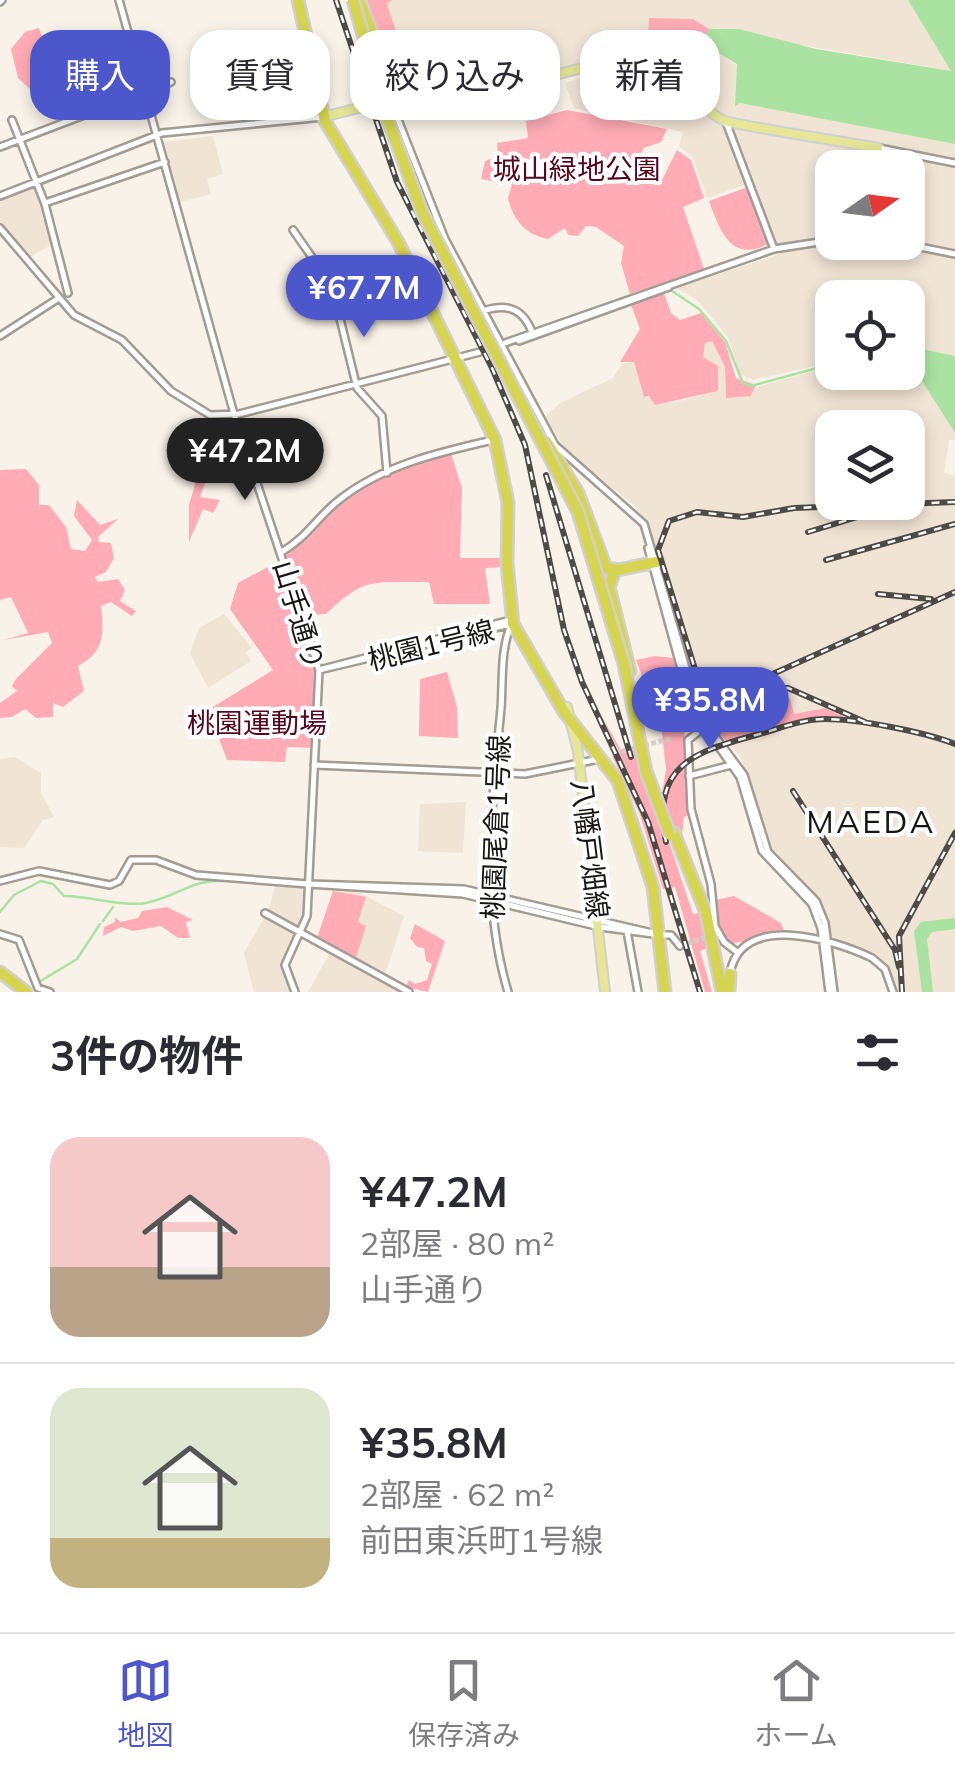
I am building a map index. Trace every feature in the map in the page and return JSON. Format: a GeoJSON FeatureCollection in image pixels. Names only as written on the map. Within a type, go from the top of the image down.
{"type":"FeatureCollection","features":[{"type":"Feature","properties":{"kind":"highway"},"geometry":{"type":"LineString","coordinates":[[300,0],[306,30]]}},
{"type":"Feature","properties":{"kind":"highway"},"geometry":{"type":"LineString","coordinates":[[357,0],[364,26]]}},
{"type":"Feature","properties":{"kind":"highway"},"geometry":{"type":"LineString","coordinates":[[357,0],[370,30]]}},
{"type":"Feature","properties":{"kind":"highway"},"geometry":{"type":"LineString","coordinates":[[357,0],[390,114],[421,201],[546,441],[593,543],[650,770],[713,933],[724,992]]}},
{"type":"Feature","properties":{"kind":"highway"},"geometry":{"type":"LineString","coordinates":[[357,0],[390,125],[422,212],[585,530],[632,690]]}},
{"type":"Feature","properties":{"kind":"highway"},"geometry":{"type":"LineString","coordinates":[[327,120],[402,242],[497,440],[512,504],[510,624],[568,714],[618,781],[642,847],[663,934]]}},
{"type":"Feature","properties":{"kind":"highway"},"geometry":{"type":"LineString","coordinates":[[546,441],[578,494],[606,568],[616,573]]}},
{"type":"Feature","properties":{"kind":"highway"},"geometry":{"type":"LineString","coordinates":[[551,458],[611,613],[632,690]]}},
{"type":"Feature","properties":{"kind":"highway"},"geometry":{"type":"LineString","coordinates":[[597,579],[653,563]]}},
{"type":"Feature","properties":{"kind":"highway"},"geometry":{"type":"LineString","coordinates":[[611,613],[609,587],[616,573]]}},
{"type":"Feature","properties":{"kind":"highway"},"geometry":{"type":"LineString","coordinates":[[568,714],[622,779],[648,850],[663,934],[667,992]]}},
{"type":"Feature","properties":{"kind":"highway"},"geometry":{"type":"LineString","coordinates":[[672,834],[700,897],[724,992]]}},
{"type":"Feature","properties":{"kind":"highway"},"geometry":{"type":"LineString","coordinates":[[0,972],[17,990]]}},
{"type":"Feature","properties":{"kind":"highway"},"geometry":{"type":"LineString","coordinates":[[724,992],[730,974]]}},
{"type":"Feature","properties":{"kind":"highway"},"geometry":{"type":"LineString","coordinates":[[0,980],[17,990]]}},
{"type":"Feature","properties":{"kind":"main road"},"geometry":{"type":"LineString","coordinates":[[560,74],[609,65],[655,67],[672,76],[726,122],[878,148]]}},
{"type":"Feature","properties":{"kind":"main road","name":"八幡戸畑線"},"geometry":{"type":"LineString","coordinates":[[568,714],[598,924],[603,992]]}},
{"type":"Feature","properties":{"kind":"street","name":"山手通り"},"geometry":{"type":"LineString","coordinates":[[118,0],[127,30]]}},
{"type":"Feature","properties":{"kind":"street"},"geometry":{"type":"LineString","coordinates":[[364,26],[366,30]]}},
{"type":"Feature","properties":{"kind":"street"},"geometry":{"type":"LineString","coordinates":[[12,120],[45,204],[68,293]]}},
{"type":"Feature","properties":{"kind":"street"},"geometry":{"type":"LineString","coordinates":[[0,147],[72,120]]}},
{"type":"Feature","properties":{"kind":"street","name":"山手通り"},"geometry":{"type":"LineString","coordinates":[[154,120],[234,414],[319,670],[307,916],[285,965],[296,992]]}},
{"type":"Feature","properties":{"kind":"street"},"geometry":{"type":"LineString","coordinates":[[0,196],[158,135],[316,120]]}},
{"type":"Feature","properties":{"kind":"street"},"geometry":{"type":"LineString","coordinates":[[398,120],[436,222],[556,445],[632,509],[644,524],[692,709],[702,730],[735,764]]}},
{"type":"Feature","properties":{"kind":"street"},"geometry":{"type":"LineString","coordinates":[[726,122],[774,249]]}},
{"type":"Feature","properties":{"kind":"street"},"geometry":{"type":"LineString","coordinates":[[878,148],[955,163]]}},
{"type":"Feature","properties":{"kind":"street"},"geometry":{"type":"LineString","coordinates":[[45,204],[165,162]]}},
{"type":"Feature","properties":{"kind":"street"},"geometry":{"type":"LineString","coordinates":[[0,228],[82,320],[122,340],[182,399],[210,415],[234,414],[480,352]]}},
{"type":"Feature","properties":{"kind":"street"},"geometry":{"type":"LineString","coordinates":[[292,230],[332,286],[356,384],[362,398],[382,416],[388,474]]}},
{"type":"Feature","properties":{"kind":"street"},"geometry":{"type":"LineString","coordinates":[[671,285],[505,344],[774,249],[815,243]]}},
{"type":"Feature","properties":{"kind":"street"},"geometry":{"type":"LineString","coordinates":[[925,248],[955,254]]}},
{"type":"Feature","properties":{"kind":"street"},"geometry":{"type":"LineString","coordinates":[[0,336],[59,298]]}},
{"type":"Feature","properties":{"kind":"street"},"geometry":{"type":"LineString","coordinates":[[483,311],[503,306],[516,310],[532,332]]}},
{"type":"Feature","properties":{"kind":"street"},"geometry":{"type":"LineString","coordinates":[[280,552],[308,536],[338,501],[388,474],[437,451],[497,440]]}},
{"type":"Feature","properties":{"kind":"street"},"geometry":{"type":"LineString","coordinates":[[653,563],[700,716],[735,764],[762,851],[812,904],[826,945],[831,992]]}},
{"type":"Feature","properties":{"kind":"street","name":"桃園尾倉1号線"},"geometry":{"type":"LineString","coordinates":[[508,992],[496,954],[489,897],[494,772],[510,624]]}},
{"type":"Feature","properties":{"kind":"street","name":"桃園1号線"},"geometry":{"type":"LineString","coordinates":[[319,670],[510,624]]}},
{"type":"Feature","properties":{"kind":"street"},"geometry":{"type":"LineString","coordinates":[[702,730],[688,740],[691,809],[711,884],[713,933],[738,952]]}},
{"type":"Feature","properties":{"kind":"street"},"geometry":{"type":"LineString","coordinates":[[314,765],[526,774],[602,758]]}},
{"type":"Feature","properties":{"kind":"street"},"geometry":{"type":"LineString","coordinates":[[689,776],[735,764]]}},
{"type":"Feature","properties":{"kind":"street"},"geometry":{"type":"LineString","coordinates":[[0,881],[39,871],[110,885],[119,880],[131,860],[144,859],[196,875],[489,897],[598,924],[663,934],[680,946]]}},
{"type":"Feature","properties":{"kind":"street"},"geometry":{"type":"LineString","coordinates":[[265,913],[410,992]]}},
{"type":"Feature","properties":{"kind":"street"},"geometry":{"type":"LineString","coordinates":[[627,929],[638,992]]}},
{"type":"Feature","properties":{"kind":"street"},"geometry":{"type":"LineString","coordinates":[[0,934],[20,941],[38,988],[50,992]]}},
{"type":"Feature","properties":{"kind":"street"},"geometry":{"type":"LineString","coordinates":[[730,974],[738,952],[750,940],[768,934],[872,958],[885,969],[893,992]]}},
{"type":"Feature","properties":{"kind":"shaded area"},"geometry":{"type":"Polygon","coordinates":[[[367,0],[908,0],[952,71],[709,29],[580,30],[580,67],[560,71],[560,30],[376,30],[367,0]]]}},
{"type":"Feature","properties":{"kind":"shaded area"},"geometry":{"type":"Polygon","coordinates":[[[908,0],[955,0],[955,144],[740,103],[735,106],[737,64],[720,54],[720,30],[708,30],[739,29],[816,49],[951,71],[908,0]]]}},
{"type":"Feature","properties":{"kind":"shaded area"},"geometry":{"type":"Polygon","coordinates":[[[720,54],[737,65],[736,106],[739,102],[955,144],[955,356],[925,350],[925,280],[815,280],[815,366],[753,380],[740,374],[728,337],[698,301],[677,288],[780,254],[753,182],[707,198],[693,158],[679,146],[683,132],[628,120],[720,120],[720,54]]]}},
{"type":"Feature","properties":{"kind":"shaded area"},"geometry":{"type":"Polygon","coordinates":[[[580,78],[580,109],[574,108],[565,83],[580,78]]]}},
{"type":"Feature","properties":{"kind":"shaded area"},"geometry":{"type":"Polygon","coordinates":[[[213,136],[223,174],[207,179],[211,194],[180,202],[164,142],[213,136]]]}},
{"type":"Feature","properties":{"kind":"shaded area"},"geometry":{"type":"Polygon","coordinates":[[[36,186],[53,244],[30,257],[0,222],[0,200],[36,186]]]}},
{"type":"Feature","properties":{"kind":"shaded area"},"geometry":{"type":"Polygon","coordinates":[[[712,341],[725,367],[726,397],[751,396],[757,387],[815,371],[815,390],[925,390],[925,386],[955,433],[955,440],[949,440],[944,473],[955,475],[955,992],[895,992],[890,973],[872,955],[834,943],[817,895],[771,848],[741,758],[702,714],[648,525],[634,505],[567,452],[545,417],[560,403],[613,378],[622,364],[634,361],[644,397],[672,403],[718,391],[712,363],[703,357],[705,343],[712,341]]]}},
{"type":"Feature","properties":{"kind":"shaded area"},"geometry":{"type":"Polygon","coordinates":[[[925,350],[955,356],[955,433],[925,386],[925,350]]]}},
{"type":"Feature","properties":{"kind":"shaded area"},"geometry":{"type":"Polygon","coordinates":[[[224,614],[252,648],[246,652],[251,661],[208,688],[190,653],[199,628],[224,614]]]}},
{"type":"Feature","properties":{"kind":"shaded area"},"geometry":{"type":"Polygon","coordinates":[[[15,757],[41,773],[41,793],[54,817],[43,820],[24,848],[0,847],[0,759],[15,757]]]}},
{"type":"Feature","properties":{"kind":"shaded area"},"geometry":{"type":"Polygon","coordinates":[[[466,802],[463,853],[418,851],[420,804],[466,802]]]}},
{"type":"Feature","properties":{"kind":"shaded area"},"geometry":{"type":"Polygon","coordinates":[[[276,883],[305,889],[304,915],[298,927],[268,911],[276,883]]]}},
{"type":"Feature","properties":{"kind":"shaded area"},"geometry":{"type":"Polygon","coordinates":[[[333,891],[360,893],[404,916],[384,978],[409,992],[308,992],[333,947],[317,938],[333,891]]]}},
{"type":"Feature","properties":{"kind":"shaded area"},"geometry":{"type":"Polygon","coordinates":[[[265,916],[295,933],[283,963],[291,992],[254,992],[244,953],[265,916]]]}},
{"type":"Feature","properties":{"kind":"shaded area"},"geometry":{"type":"Polygon","coordinates":[[[955,918],[955,929],[932,932],[927,939],[933,992],[922,992],[914,931],[921,922],[955,918]]]}},
{"type":"Feature","properties":{"kind":"green space"},"geometry":{"type":"Polygon","coordinates":[[[367,0],[392,0],[387,4],[396,30],[376,30],[367,0]]]}},
{"type":"Feature","properties":{"kind":"green space"},"geometry":{"type":"Polygon","coordinates":[[[649,18],[693,19],[709,29],[708,30],[648,30],[649,18]]]}},
{"type":"Feature","properties":{"kind":"green space"},"geometry":{"type":"Polygon","coordinates":[[[30,31],[30,89],[18,78],[11,49],[30,31]]]}},
{"type":"Feature","properties":{"kind":"green space","name":"城山緑地公園"},"geometry":{"type":"Polygon","coordinates":[[[560,112],[580,112],[580,120],[620,120],[667,129],[661,142],[644,148],[636,162],[641,171],[663,178],[677,150],[691,160],[704,198],[683,207],[704,269],[630,294],[621,263],[624,246],[596,227],[586,226],[578,236],[568,235],[565,228],[548,239],[522,225],[508,198],[512,185],[481,179],[485,161],[498,156],[497,143],[528,138],[526,121],[560,120],[560,112]]]}},
{"type":"Feature","properties":{"kind":"green space"},"geometry":{"type":"Polygon","coordinates":[[[748,187],[768,244],[745,250],[736,247],[723,233],[709,201],[748,187]]]}},
{"type":"Feature","properties":{"kind":"green space"},"geometry":{"type":"Polygon","coordinates":[[[664,293],[671,313],[680,320],[701,313],[725,342],[736,378],[756,385],[751,396],[726,398],[725,367],[712,341],[705,343],[703,357],[718,366],[718,391],[655,405],[649,396],[644,397],[634,362],[620,362],[640,329],[631,305],[664,293]]]}},
{"type":"Feature","properties":{"kind":"green space"},"geometry":{"type":"Polygon","coordinates":[[[211,441],[219,444],[200,497],[220,500],[213,513],[203,509],[189,542],[189,505],[201,464],[187,452],[200,451],[211,441]]]}},
{"type":"Feature","properties":{"kind":"green space"},"geometry":{"type":"Polygon","coordinates":[[[451,453],[462,488],[460,558],[503,558],[503,567],[485,568],[490,604],[434,604],[429,582],[383,582],[351,593],[326,614],[306,615],[285,556],[336,507],[361,489],[406,467],[451,453]]]}},
{"type":"Feature","properties":{"kind":"green space"},"geometry":{"type":"Polygon","coordinates":[[[26,469],[39,485],[39,505],[49,505],[66,527],[71,549],[85,551],[92,540],[74,516],[77,500],[100,525],[118,519],[98,537],[99,542],[111,543],[114,558],[106,572],[95,577],[98,582],[118,579],[125,590],[120,601],[136,611],[132,616],[111,602],[101,606],[101,641],[93,655],[78,666],[84,691],[63,707],[53,703],[53,717],[36,718],[25,709],[12,717],[0,718],[0,703],[17,691],[12,686],[16,679],[52,643],[48,632],[3,640],[28,633],[11,597],[0,600],[0,470],[26,469]]]}},
{"type":"Feature","properties":{"kind":"green space","name":"桃園運動場"},"geometry":{"type":"Polygon","coordinates":[[[279,561],[314,666],[312,748],[287,747],[285,762],[227,760],[208,710],[273,670],[230,609],[238,583],[279,561]]]}},
{"type":"Feature","properties":{"kind":"green space"},"geometry":{"type":"Polygon","coordinates":[[[673,658],[680,682],[691,815],[684,817],[682,834],[687,855],[666,810],[667,836],[693,914],[699,913],[708,948],[700,951],[712,992],[705,992],[675,887],[663,889],[639,812],[612,756],[620,753],[592,700],[621,750],[638,748],[661,799],[666,770],[661,724],[669,722],[665,685],[646,687],[636,660],[673,658]]]}},
{"type":"Feature","properties":{"kind":"green space"},"geometry":{"type":"Polygon","coordinates":[[[690,670],[702,685],[717,691],[722,726],[783,709],[782,701],[790,699],[794,714],[826,708],[857,723],[818,718],[727,742],[703,713],[690,670]]]}},
{"type":"Feature","properties":{"kind":"green space"},"geometry":{"type":"Polygon","coordinates":[[[447,672],[457,707],[458,738],[419,736],[420,679],[447,672]]]}},
{"type":"Feature","properties":{"kind":"green space"},"geometry":{"type":"Polygon","coordinates":[[[333,891],[366,897],[358,922],[366,926],[356,958],[317,938],[333,891]]]}},
{"type":"Feature","properties":{"kind":"green space"},"geometry":{"type":"Polygon","coordinates":[[[734,896],[781,923],[785,933],[727,942],[718,927],[716,900],[734,896]]]}},
{"type":"Feature","properties":{"kind":"green space"},"geometry":{"type":"Polygon","coordinates":[[[167,907],[193,920],[186,922],[190,938],[178,938],[161,926],[133,931],[121,927],[103,936],[104,927],[115,922],[115,917],[120,922],[138,918],[142,911],[167,907]]]}},
{"type":"Feature","properties":{"kind":"green space"},"geometry":{"type":"Polygon","coordinates":[[[415,924],[445,941],[428,992],[406,987],[409,980],[415,984],[427,980],[432,964],[426,961],[424,948],[417,947],[410,938],[415,924]]]}},
{"type":"Feature","properties":{"kind":"waterway"},"geometry":{"type":"LineString","coordinates":[[672,291],[699,309],[726,341],[743,383],[751,386],[815,369]]}},
{"type":"Feature","properties":{"kind":"waterway"},"geometry":{"type":"LineString","coordinates":[[0,912],[14,895],[41,881],[53,884],[64,896],[137,904],[197,884],[236,881]]}},
{"type":"Feature","properties":{"kind":"waterway"},"geometry":{"type":"LineString","coordinates":[[103,921],[113,907]]}},
{"type":"Feature","properties":{"kind":"waterway"},"geometry":{"type":"LineString","coordinates":[[39,982],[77,959],[100,924]]}},
{"type":"Feature","properties":{"kind":"tunnel"},"geometry":{"type":"LineString","coordinates":[[615,753],[673,738]]}},
{"type":"Feature","properties":{"kind":"tunnel"},"geometry":{"type":"LineString","coordinates":[[680,946],[712,935]]}},
{"type":"Feature","properties":{"kind":"railway"},"geometry":{"type":"LineString","coordinates":[[336,0],[397,182],[492,368],[525,445],[564,630],[582,682],[648,822],[700,992]]}},
{"type":"Feature","properties":{"kind":"railway"},"geometry":{"type":"LineString","coordinates":[[546,475],[631,757]]}},
{"type":"Feature","properties":{"kind":"railway"},"geometry":{"type":"LineString","coordinates":[[865,722],[788,688],[719,690],[698,679],[658,550],[669,521],[697,512],[743,517],[794,508],[955,502]]}},
{"type":"Feature","properties":{"kind":"railway"},"geometry":{"type":"LineString","coordinates":[[808,532],[848,520]]}},
{"type":"Feature","properties":{"kind":"railway"},"geometry":{"type":"LineString","coordinates":[[826,560],[955,524]]}},
{"type":"Feature","properties":{"kind":"railway"},"geometry":{"type":"LineString","coordinates":[[748,685],[955,592]]}},
{"type":"Feature","properties":{"kind":"railway"},"geometry":{"type":"LineString","coordinates":[[878,594],[931,599]]}},
{"type":"Feature","properties":{"kind":"railway"},"geometry":{"type":"LineString","coordinates":[[666,842],[663,816],[665,795],[672,779],[682,766],[714,748],[790,725],[825,719],[891,727],[955,744]]}},
{"type":"Feature","properties":{"kind":"railway"},"geometry":{"type":"LineString","coordinates":[[793,791],[895,950],[899,967]]}},
{"type":"Feature","properties":{"kind":"railway"},"geometry":{"type":"LineString","coordinates":[[902,992],[899,936],[955,833]]}},
{"type":"Feature","properties":{"kind":"district","name":"MAEDA"},"geometry":{"type":"Point","coordinates":[871,822]}}]}
